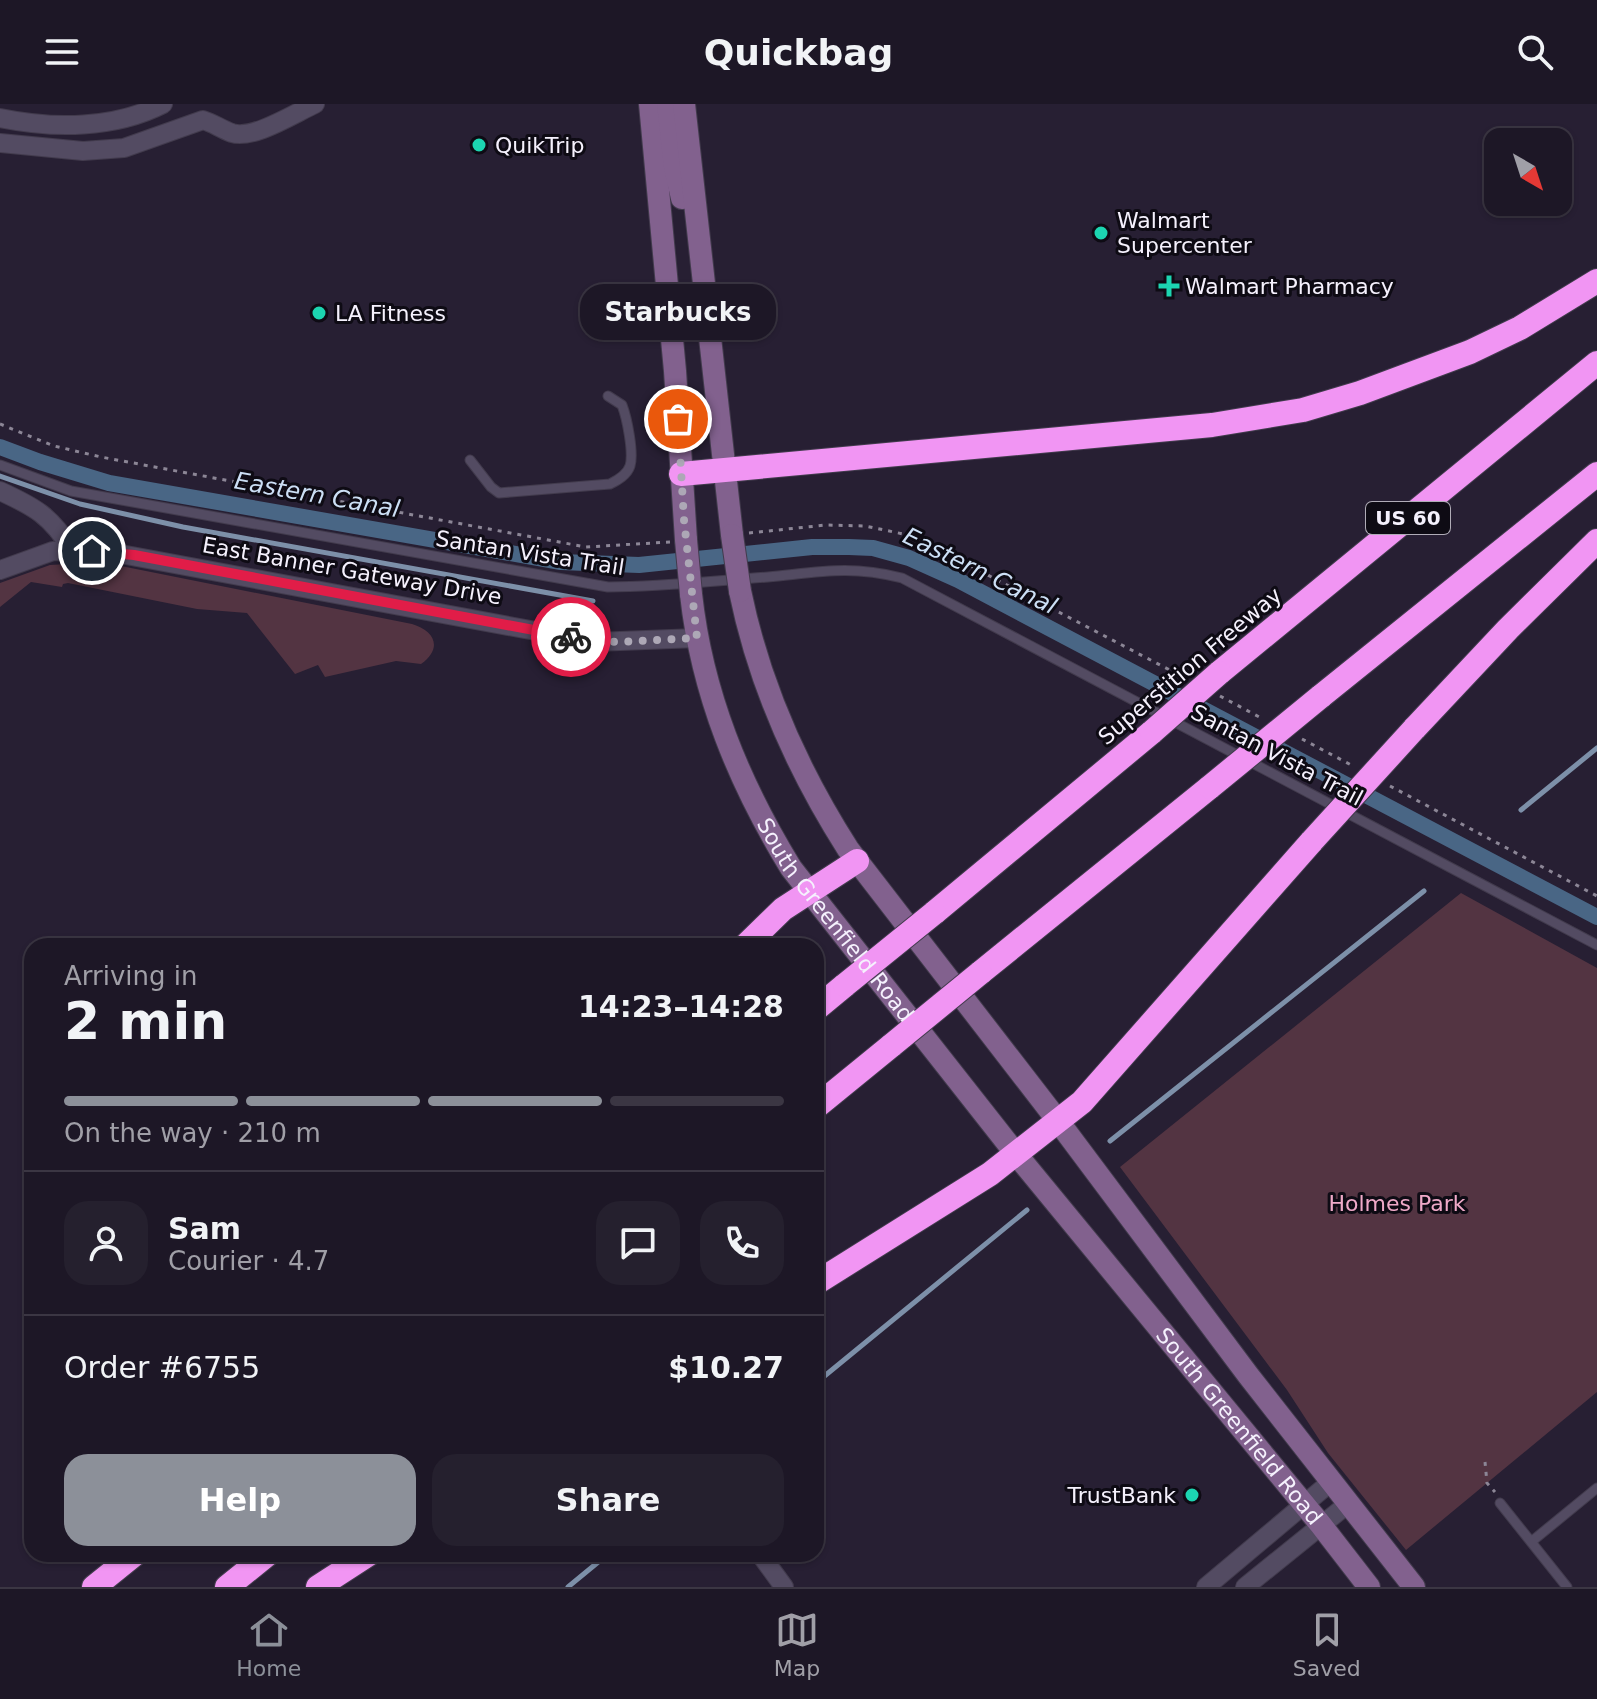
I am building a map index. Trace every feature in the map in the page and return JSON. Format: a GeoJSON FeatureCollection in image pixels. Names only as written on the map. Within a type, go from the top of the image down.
{"type":"FeatureCollection","features":[{"type":"Feature","properties":{"kind":"highway"},"geometry":{"type":"LineString","coordinates":[[681,474],[1212,425],[1303,410],[1470,352],[1520,328],[1597,281]]}},
{"type":"Feature","properties":{"kind":"highway","name":"Superstition Freeway"},"geometry":{"type":"LineString","coordinates":[[824,1002],[1152,732],[1218,684],[1597,363]]}},
{"type":"Feature","properties":{"kind":"highway"},"geometry":{"type":"LineString","coordinates":[[824,1100],[1597,474]]}},
{"type":"Feature","properties":{"kind":"highway"},"geometry":{"type":"LineString","coordinates":[[824,1278],[990,1174],[1082,1102],[1414,729],[1597,541]]}},
{"type":"Feature","properties":{"kind":"highway"},"geometry":{"type":"LineString","coordinates":[[753,938],[783,909],[857,861]]}},
{"type":"Feature","properties":{"kind":"highway"},"geometry":{"type":"LineString","coordinates":[[91,1587],[116,1562]]}},
{"type":"Feature","properties":{"kind":"highway"},"geometry":{"type":"LineString","coordinates":[[91,1587],[124,1562]]}},
{"type":"Feature","properties":{"kind":"highway"},"geometry":{"type":"LineString","coordinates":[[227,1587],[258,1562]]}},
{"type":"Feature","properties":{"kind":"highway"},"geometry":{"type":"LineString","coordinates":[[318,1587],[357,1562]]}},
{"type":"Feature","properties":{"kind":"main road","name":"South Greenfield Road"},"geometry":{"type":"LineString","coordinates":[[650,104],[697,638],[710,693],[729,749],[766,828],[809,892],[1016,1154],[1369,1587]]}},
{"type":"Feature","properties":{"kind":"main road"},"geometry":{"type":"LineString","coordinates":[[668,104],[677,179],[698,241]]}},
{"type":"Feature","properties":{"kind":"main road","name":"South Greenfield Road"},"geometry":{"type":"LineString","coordinates":[[684,104],[724,470],[737,535],[740,591],[755,651],[787,737],[822,807],[857,861],[1414,1587]]}},
{"type":"Feature","properties":{"kind":"street"},"geometry":{"type":"LineString","coordinates":[[0,118],[41,124],[101,123],[130,118],[163,104]]}},
{"type":"Feature","properties":{"kind":"street"},"geometry":{"type":"LineString","coordinates":[[0,143],[83,151],[124,148],[203,120],[232,133],[242,134],[255,132],[315,104]]}},
{"type":"Feature","properties":{"kind":"street"},"geometry":{"type":"LineString","coordinates":[[0,491],[48,517],[72,550]]}},
{"type":"Feature","properties":{"kind":"street","name":"East Banner Gateway Drive"},"geometry":{"type":"LineString","coordinates":[[0,570],[36,555],[72,550],[134,555],[595,642],[697,638]]}},
{"type":"Feature","properties":{"kind":"street"},"geometry":{"type":"LineString","coordinates":[[1206,1587],[1332,1481]]}},
{"type":"Feature","properties":{"kind":"street"},"geometry":{"type":"LineString","coordinates":[[1245,1587],[1349,1503]]}},
{"type":"Feature","properties":{"kind":"street"},"geometry":{"type":"LineString","coordinates":[[766,1562],[784,1587]]}},
{"type":"Feature","properties":{"kind":"lane"},"geometry":{"type":"LineString","coordinates":[[470,460],[499,493],[610,484],[627,471],[631,458],[622,405],[608,396]]}},
{"type":"Feature","properties":{"kind":"lane","name":"Santan Vista Trail"},"geometry":{"type":"LineString","coordinates":[[0,465],[71,491],[608,587],[650,587],[833,569],[871,570],[902,578],[1597,945]]}},
{"type":"Feature","properties":{"kind":"lane"},"geometry":{"type":"LineString","coordinates":[[1531,1542],[1597,1488]]}},
{"type":"Feature","properties":{"kind":"lane"},"geometry":{"type":"LineString","coordinates":[[1500,1503],[1567,1587]]}},
{"type":"Feature","properties":{"kind":"path"},"geometry":{"type":"LineString","coordinates":[[0,424],[54,446],[101,457],[586,547],[686,540]]}},
{"type":"Feature","properties":{"kind":"path"},"geometry":{"type":"LineString","coordinates":[[737,535],[826,525],[865,526],[913,536],[1189,680]]}},
{"type":"Feature","properties":{"kind":"path"},"geometry":{"type":"LineString","coordinates":[[1218,684],[1272,723]]}},
{"type":"Feature","properties":{"kind":"path"},"geometry":{"type":"LineString","coordinates":[[1299,738],[1354,767]]}},
{"type":"Feature","properties":{"kind":"path"},"geometry":{"type":"LineString","coordinates":[[1382,781],[1597,896]]}},
{"type":"Feature","properties":{"kind":"path"},"geometry":{"type":"LineString","coordinates":[[1485,1462],[1487,1483],[1500,1503]]}},
{"type":"Feature","properties":{"kind":"green space"},"geometry":{"type":"Polygon","coordinates":[[[101,562],[412,624],[431,636],[434,646],[421,664],[396,661],[325,677],[318,665],[295,674],[247,613],[197,609],[68,583],[62,587],[31,582],[0,607],[0,583],[50,565],[101,562]]]}},
{"type":"Feature","properties":{"kind":"green space","name":"Holmes Park"},"geometry":{"type":"Polygon","coordinates":[[[1461,893],[1597,968],[1597,1392],[1406,1550],[1328,1453],[1287,1390],[1120,1167],[1461,893]]]}},
{"type":"Feature","properties":{"kind":"waterway","name":"Eastern Canal"},"geometry":{"type":"LineString","coordinates":[[0,447],[109,483],[561,562],[639,565],[812,547],[873,548],[909,558],[958,580],[1597,917]]}},
{"type":"Feature","properties":{"kind":"waterway"},"geometry":{"type":"LineString","coordinates":[[0,476],[80,504],[183,527],[593,601]]}},
{"type":"Feature","properties":{"kind":"waterway"},"geometry":{"type":"LineString","coordinates":[[1521,810],[1597,748]]}},
{"type":"Feature","properties":{"kind":"waterway"},"geometry":{"type":"LineString","coordinates":[[1110,1141],[1424,891]]}},
{"type":"Feature","properties":{"kind":"waterway"},"geometry":{"type":"LineString","coordinates":[[824,1376],[1027,1210]]}},
{"type":"Feature","properties":{"kind":"waterway"},"geometry":{"type":"LineString","coordinates":[[568,1587],[598,1562]]}},
{"type":"Feature","properties":{"kind":"way so far"},"geometry":{"type":"LineString","coordinates":[[571,637],[595,642],[697,638],[684,520],[678,419]]}},
{"type":"Feature","properties":{"kind":"place","name":"QuikTrip"},"geometry":{"type":"Point","coordinates":[479,145]}},
{"type":"Feature","properties":{"kind":"place","name":"Walmart Supercenter"},"geometry":{"type":"Point","coordinates":[1101,233]}},
{"type":"Feature","properties":{"kind":"place","name":"Walmart Pharmacy"},"geometry":{"type":"Point","coordinates":[1169,286]}},
{"type":"Feature","properties":{"kind":"place","name":"LA Fitness"},"geometry":{"type":"Point","coordinates":[319,313]}},
{"type":"Feature","properties":{"kind":"place","name":"Starbucks"},"geometry":{"type":"Point","coordinates":[678,419]}},
{"type":"Feature","properties":{"kind":"place","name":"TrustBank"},"geometry":{"type":"Point","coordinates":[1192,1495]}},
{"type":"Feature","properties":{"kind":"route"},"geometry":{"type":"LineString","coordinates":[[92,551],[134,555],[571,637]]}}]}
